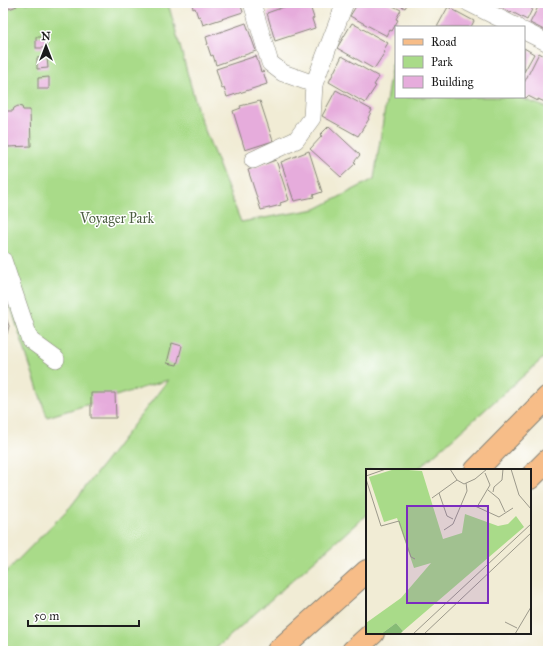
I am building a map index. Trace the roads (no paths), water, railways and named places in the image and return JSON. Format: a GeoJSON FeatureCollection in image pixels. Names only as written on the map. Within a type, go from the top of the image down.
{"type":"FeatureCollection","features":[{"type":"Feature","properties":{"kind":"main road"},"geometry":{"type":"LineString","coordinates":[[477,469],[548,397]]}},
{"type":"Feature","properties":{"kind":"main road"},"geometry":{"type":"LineString","coordinates":[[531,477],[548,460]]}},
{"type":"Feature","properties":{"kind":"main road"},"geometry":{"type":"LineString","coordinates":[[278,651],[366,573]]}},
{"type":"Feature","properties":{"kind":"main road"},"geometry":{"type":"LineString","coordinates":[[352,651],[372,634]]}},
{"type":"Feature","properties":{"kind":"street"},"geometry":{"type":"LineString","coordinates":[[252,3],[270,63],[283,73],[314,84]]}},
{"type":"Feature","properties":{"kind":"street"},"geometry":{"type":"LineString","coordinates":[[253,160],[296,140],[312,118],[314,84],[345,3]]}},
{"type":"Feature","properties":{"kind":"street"},"geometry":{"type":"LineString","coordinates":[[475,4],[514,26]]}},
{"type":"Feature","properties":{"kind":"street"},"geometry":{"type":"LineString","coordinates":[[525,32],[548,43]]}},
{"type":"Feature","properties":{"kind":"street"},"geometry":{"type":"LineString","coordinates":[[3,260],[30,340],[56,359]]}},
{"type":"Feature","properties":{"kind":"park label","name":"Voyager Park"},"geometry":{"type":"Point","coordinates":[117,218]}}]}
